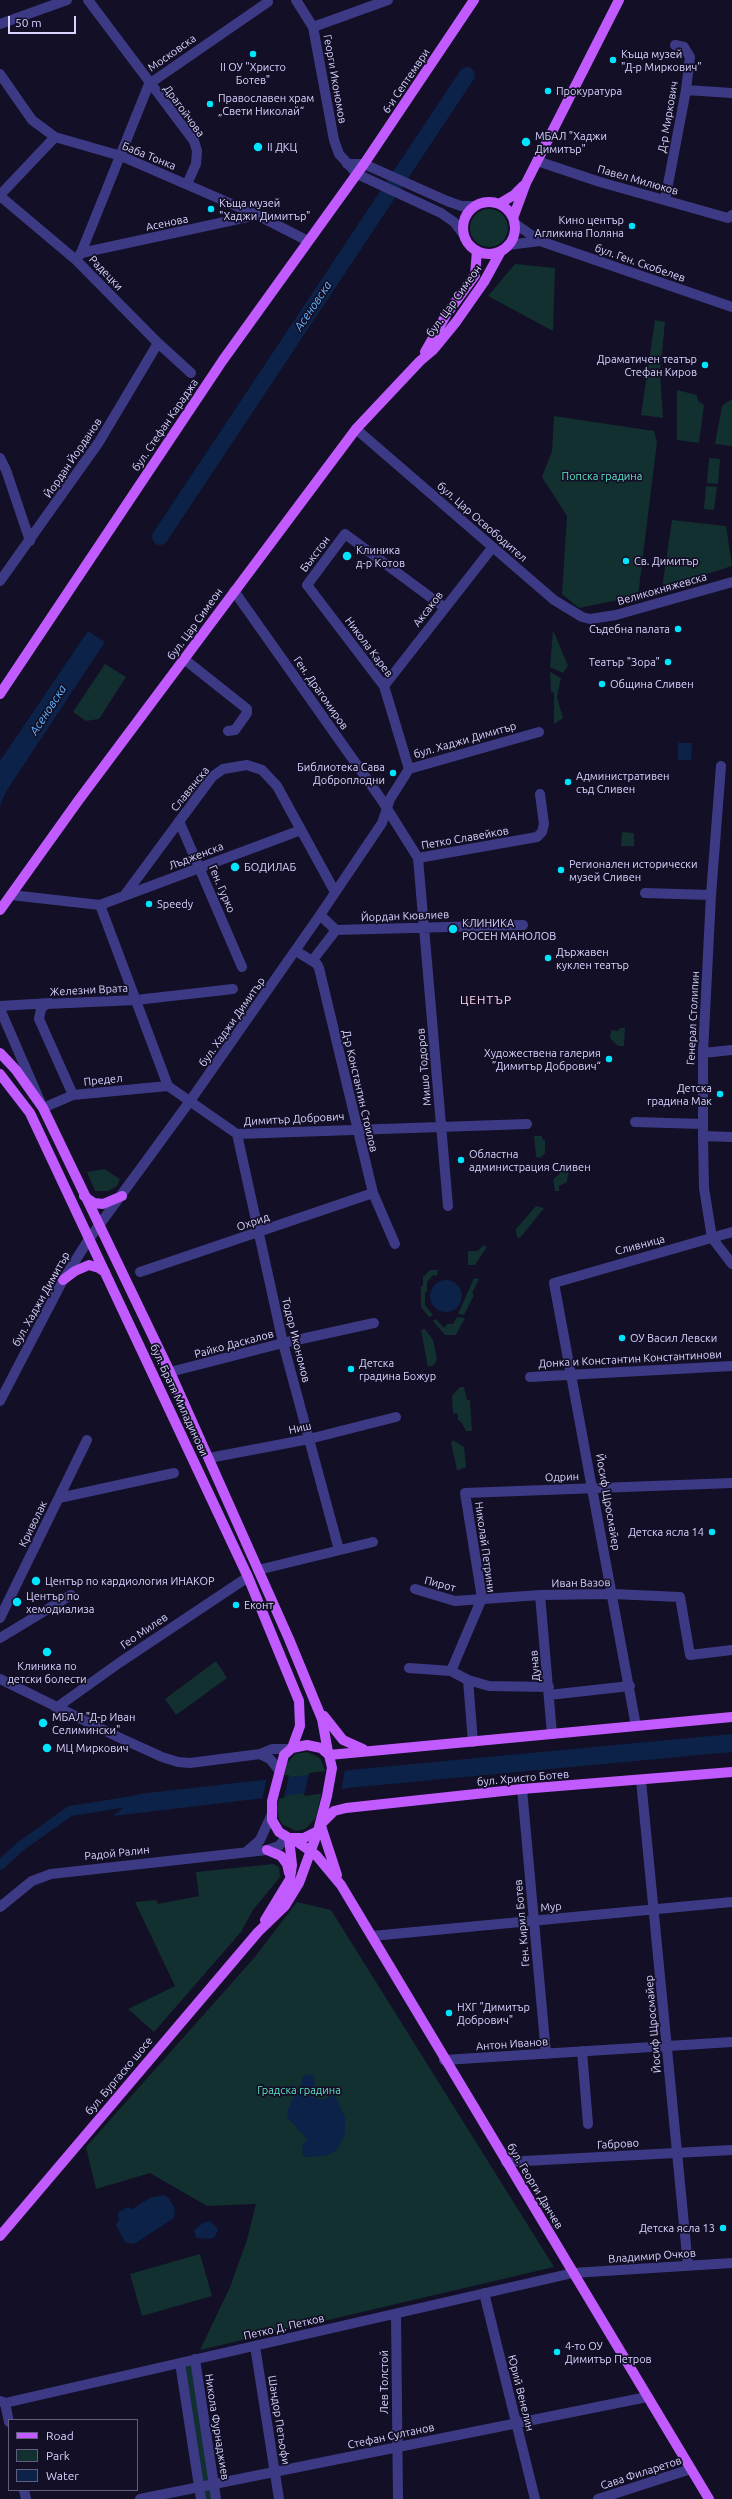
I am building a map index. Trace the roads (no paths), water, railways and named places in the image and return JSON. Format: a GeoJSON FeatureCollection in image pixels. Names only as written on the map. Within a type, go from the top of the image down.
{"type":"FeatureCollection","features":[{"type":"Feature","properties":{"kind":"main road","name":"6-и Септември"},"geometry":{"type":"LineString","coordinates":[[357,174],[474,0]]}},
{"type":"Feature","properties":{"kind":"main road"},"geometry":{"type":"LineString","coordinates":[[513,221],[526,183],[619,0]]}},
{"type":"Feature","properties":{"kind":"main road","name":"бул. Стефан Караджа"},"geometry":{"type":"LineString","coordinates":[[0,694],[223,360],[357,174]]}},
{"type":"Feature","properties":{"kind":"main road"},"geometry":{"type":"LineString","coordinates":[[499,204],[514,195],[526,183]]}},
{"type":"Feature","properties":{"kind":"main road"},"geometry":{"type":"LineString","coordinates":[[489,202],[499,204],[507,210],[513,221],[514,232],[505,248],[489,253],[477,251],[469,244],[464,235],[466,216],[474,206],[489,202]]}},
{"type":"Feature","properties":{"kind":"main road","name":"бул. Цар Симеон"},"geometry":{"type":"LineString","coordinates":[[0,910],[78,801],[356,429],[420,361],[433,350],[456,322],[484,282],[505,248]]}},
{"type":"Feature","properties":{"kind":"main road","name":"бул. Цар Симеон"},"geometry":{"type":"LineString","coordinates":[[420,361],[446,315],[475,275],[477,251]]}},
{"type":"Feature","properties":{"kind":"main road","name":"бул. Братя Миладинови"},"geometry":{"type":"LineString","coordinates":[[0,1053],[16,1070],[43,1108],[84,1196],[170,1372],[209,1458],[315,1703],[325,1729],[328,1753]]}},
{"type":"Feature","properties":{"kind":"main road","name":"бул. Братя Миладинови"},"geometry":{"type":"LineString","coordinates":[[0,1074],[30,1113],[248,1578],[299,1701],[300,1726],[290,1749]]}},
{"type":"Feature","properties":{"kind":"main road"},"geometry":{"type":"LineString","coordinates":[[84,1196],[94,1203],[103,1204],[122,1196]]}},
{"type":"Feature","properties":{"kind":"main road"},"geometry":{"type":"LineString","coordinates":[[63,1280],[79,1268],[88,1265],[99,1268],[106,1274]]}},
{"type":"Feature","properties":{"kind":"main road"},"geometry":{"type":"LineString","coordinates":[[315,1703],[343,1740],[358,1748],[379,1750]]}},
{"type":"Feature","properties":{"kind":"main road"},"geometry":{"type":"LineString","coordinates":[[328,1753],[332,1768],[320,1827],[304,1838],[289,1838],[276,1828],[271,1816],[272,1801],[279,1771],[284,1755],[290,1749],[312,1745],[328,1753],[379,1750],[732,1717]]}},
{"type":"Feature","properties":{"kind":"main road","name":"бул. Христо Ботев"},"geometry":{"type":"LineString","coordinates":[[320,1827],[332,1813],[342,1808],[522,1790],[732,1772]]}},
{"type":"Feature","properties":{"kind":"main road","name":"бул. Бургаско шосе"},"geometry":{"type":"LineString","coordinates":[[0,2236],[258,1932],[285,1906],[293,1895],[304,1871],[320,1827]]}},
{"type":"Feature","properties":{"kind":"main road","name":"бул. Георги Данчев"},"geometry":{"type":"LineString","coordinates":[[320,1827],[341,1885]]}},
{"type":"Feature","properties":{"kind":"main road","name":"бул. Бургаско шосе"},"geometry":{"type":"LineString","coordinates":[[258,1932],[290,1879],[292,1865],[289,1838]]}},
{"type":"Feature","properties":{"kind":"main road","name":"бул. Георги Данчев"},"geometry":{"type":"LineString","coordinates":[[289,1838],[312,1851],[341,1885],[444,2060],[709,2499]]}},
{"type":"Feature","properties":{"kind":"main road"},"geometry":{"type":"LineString","coordinates":[[267,1850],[278,1854],[284,1860],[290,1879]]}},
{"type":"Feature","properties":{"kind":"main road"},"geometry":{"type":"LineString","coordinates":[[304,1871],[318,1867],[329,1870]]}},
{"type":"Feature","properties":{"kind":"street"},"geometry":{"type":"LineString","coordinates":[[0,24],[67,0]]}},
{"type":"Feature","properties":{"kind":"street","name":"Драгойчова"},"geometry":{"type":"LineString","coordinates":[[88,0],[149,84],[194,141],[197,151],[196,164],[187,184]]}},
{"type":"Feature","properties":{"kind":"street","name":"Георги Икономов"},"geometry":{"type":"LineString","coordinates":[[296,0],[313,27],[334,140],[339,154],[357,174]]}},
{"type":"Feature","properties":{"kind":"street"},"geometry":{"type":"LineString","coordinates":[[313,27],[388,0]]}},
{"type":"Feature","properties":{"kind":"street","name":"Московска"},"geometry":{"type":"LineString","coordinates":[[79,257],[149,84],[268,2]]}},
{"type":"Feature","properties":{"kind":"street","name":"Д-р Миркович"},"geometry":{"type":"LineString","coordinates":[[665,200],[686,90],[690,57],[684,47],[675,45]]}},
{"type":"Feature","properties":{"kind":"street","name":"Баба Тонка"},"geometry":{"type":"LineString","coordinates":[[0,74],[32,120],[55,137],[121,156],[257,215],[308,241]]}},
{"type":"Feature","properties":{"kind":"street"},"geometry":{"type":"LineString","coordinates":[[686,90],[732,93]]}},
{"type":"Feature","properties":{"kind":"street"},"geometry":{"type":"LineString","coordinates":[[0,195],[55,137]]}},
{"type":"Feature","properties":{"kind":"street","name":"Павел Милюков"},"geometry":{"type":"LineString","coordinates":[[537,161],[728,218],[732,215]]}},
{"type":"Feature","properties":{"kind":"street"},"geometry":{"type":"LineString","coordinates":[[347,164],[364,164],[453,203],[474,206]]}},
{"type":"Feature","properties":{"kind":"street"},"geometry":{"type":"LineString","coordinates":[[357,174],[447,216],[464,235]]}},
{"type":"Feature","properties":{"kind":"street","name":"Радецки"},"geometry":{"type":"LineString","coordinates":[[0,195],[79,257],[158,343],[191,373]]}},
{"type":"Feature","properties":{"kind":"street","name":"Асенова"},"geometry":{"type":"LineString","coordinates":[[79,257],[257,215]]}},
{"type":"Feature","properties":{"kind":"street","name":"бул. Ген. Скобелев"},"geometry":{"type":"LineString","coordinates":[[513,221],[540,241],[732,307]]}},
{"type":"Feature","properties":{"kind":"street","name":"бул. Ген. Скобелев"},"geometry":{"type":"LineString","coordinates":[[505,248],[540,241]]}},
{"type":"Feature","properties":{"kind":"street","name":"Йордан Йорданов"},"geometry":{"type":"LineString","coordinates":[[0,581],[103,437],[158,343]]}},
{"type":"Feature","properties":{"kind":"street","name":"бул. Цар Освободител"},"geometry":{"type":"LineString","coordinates":[[356,429],[492,548],[563,607],[582,617],[599,618]]}},
{"type":"Feature","properties":{"kind":"street"},"geometry":{"type":"LineString","coordinates":[[0,458],[6,470],[30,541]]}},
{"type":"Feature","properties":{"kind":"street","name":"Бъкстон"},"geometry":{"type":"LineString","coordinates":[[313,592],[307,585],[345,534],[445,608]]}},
{"type":"Feature","properties":{"kind":"street","name":"Аксаков"},"geometry":{"type":"LineString","coordinates":[[384,686],[492,548]]}},
{"type":"Feature","properties":{"kind":"street","name":"Великокняжевска"},"geometry":{"type":"LineString","coordinates":[[599,618],[732,582]]}},
{"type":"Feature","properties":{"kind":"street","name":"Ген. Драгомиров"},"geometry":{"type":"LineString","coordinates":[[234,591],[387,810],[418,858]]}},
{"type":"Feature","properties":{"kind":"street","name":"Никола Карев"},"geometry":{"type":"LineString","coordinates":[[313,592],[384,686],[409,769]]}},
{"type":"Feature","properties":{"kind":"street"},"geometry":{"type":"LineString","coordinates":[[184,659],[247,709],[247,713],[235,730],[228,731]]}},
{"type":"Feature","properties":{"kind":"street","name":"бул. Хаджи Димитър"},"geometry":{"type":"LineString","coordinates":[[0,1401],[63,1280],[89,1239],[122,1196],[190,1101],[320,916],[382,823],[390,799],[409,769],[538,732]]}},
{"type":"Feature","properties":{"kind":"street","name":"Славянска"},"geometry":{"type":"LineString","coordinates":[[124,896],[212,777],[223,769],[247,765],[260,769],[269,775],[335,892]]}},
{"type":"Feature","properties":{"kind":"street","name":"Генерал Столипин"},"geometry":{"type":"LineString","coordinates":[[721,766],[711,896],[703,1053],[704,1188],[712,1238],[732,1264]]}},
{"type":"Feature","properties":{"kind":"street","name":"Петко Славейков"},"geometry":{"type":"LineString","coordinates":[[424,927],[418,858],[538,837],[542,832],[544,824],[540,794]]}},
{"type":"Feature","properties":{"kind":"street","name":"Ген. Гурко"},"geometry":{"type":"LineString","coordinates":[[179,821],[242,967]]}},
{"type":"Feature","properties":{"kind":"street","name":"Лъдженска"},"geometry":{"type":"LineString","coordinates":[[100,905],[301,830]]}},
{"type":"Feature","properties":{"kind":"street"},"geometry":{"type":"LineString","coordinates":[[644,893],[711,896]]}},
{"type":"Feature","properties":{"kind":"street"},"geometry":{"type":"LineString","coordinates":[[11,895],[100,905],[168,1086]]}},
{"type":"Feature","properties":{"kind":"street"},"geometry":{"type":"LineString","coordinates":[[312,961],[336,930],[320,916]]}},
{"type":"Feature","properties":{"kind":"street","name":"Йордан Кювлиев"},"geometry":{"type":"LineString","coordinates":[[336,930],[523,924]]}},
{"type":"Feature","properties":{"kind":"street","name":"Мишо Тодоров"},"geometry":{"type":"LineString","coordinates":[[424,927],[448,1206]]}},
{"type":"Feature","properties":{"kind":"street","name":"Д-р Константин Стоилов"},"geometry":{"type":"LineString","coordinates":[[296,951],[312,961],[319,968],[356,1128],[373,1193],[395,1244]]}},
{"type":"Feature","properties":{"kind":"street","name":"Железни Врата"},"geometry":{"type":"LineString","coordinates":[[73,1095],[39,1019],[41,1009],[50,1003],[136,1000],[233,989]]}},
{"type":"Feature","properties":{"kind":"street"},"geometry":{"type":"LineString","coordinates":[[0,1007],[50,1003]]}},
{"type":"Feature","properties":{"kind":"street","name":"бул. Братя Миладинови"},"geometry":{"type":"LineString","coordinates":[[0,1007],[43,1108]]}},
{"type":"Feature","properties":{"kind":"street"},"geometry":{"type":"LineString","coordinates":[[703,1053],[732,1050]]}},
{"type":"Feature","properties":{"kind":"street","name":"Димитър Добрович"},"geometry":{"type":"LineString","coordinates":[[168,1086],[237,1134],[356,1128],[527,1124]]}},
{"type":"Feature","properties":{"kind":"street","name":"Предел"},"geometry":{"type":"LineString","coordinates":[[43,1108],[73,1095],[168,1086]]}},
{"type":"Feature","properties":{"kind":"street"},"geometry":{"type":"LineString","coordinates":[[635,1122],[703,1124]]}},
{"type":"Feature","properties":{"kind":"street","name":"Тодор Икономов"},"geometry":{"type":"LineString","coordinates":[[237,1134],[283,1343],[339,1550]]}},
{"type":"Feature","properties":{"kind":"street"},"geometry":{"type":"LineString","coordinates":[[703,1136],[732,1137]]}},
{"type":"Feature","properties":{"kind":"street","name":"Охрид"},"geometry":{"type":"LineString","coordinates":[[140,1272],[259,1233],[373,1193]]}},
{"type":"Feature","properties":{"kind":"street","name":"Сливница"},"geometry":{"type":"LineString","coordinates":[[554,1283],[732,1232]]}},
{"type":"Feature","properties":{"kind":"street","name":"Йосиф Щросмайер"},"geometry":{"type":"LineString","coordinates":[[554,1283],[594,1488],[636,1726]]}},
{"type":"Feature","properties":{"kind":"street","name":"Райко Даскалов"},"geometry":{"type":"LineString","coordinates":[[170,1372],[283,1343],[374,1323]]}},
{"type":"Feature","properties":{"kind":"street","name":"Донка и Константин Константинови"},"geometry":{"type":"LineString","coordinates":[[530,1377],[732,1366]]}},
{"type":"Feature","properties":{"kind":"street","name":"Ниш"},"geometry":{"type":"LineString","coordinates":[[209,1458],[309,1439],[396,1416]]}},
{"type":"Feature","properties":{"kind":"street","name":"Криволак"},"geometry":{"type":"LineString","coordinates":[[0,1618],[87,1440]]}},
{"type":"Feature","properties":{"kind":"street"},"geometry":{"type":"LineString","coordinates":[[59,1498],[174,1473]]}},
{"type":"Feature","properties":{"kind":"street","name":"Одрин"},"geometry":{"type":"LineString","coordinates":[[465,1493],[732,1483]]}},
{"type":"Feature","properties":{"kind":"street","name":"Николай Петрини"},"geometry":{"type":"LineString","coordinates":[[451,1671],[482,1598],[465,1493]]}},
{"type":"Feature","properties":{"kind":"street"},"geometry":{"type":"LineString","coordinates":[[258,1570],[373,1542]]}},
{"type":"Feature","properties":{"kind":"street","name":"Гео Милев"},"geometry":{"type":"LineString","coordinates":[[56,1708],[119,1662],[248,1578]]}},
{"type":"Feature","properties":{"kind":"street","name":"Пирот"},"geometry":{"type":"LineString","coordinates":[[415,1590],[455,1601],[482,1598]]}},
{"type":"Feature","properties":{"kind":"street","name":"Иван Вазов"},"geometry":{"type":"LineString","coordinates":[[482,1598],[540,1595],[613,1594],[680,1597],[690,1655],[732,1650]]}},
{"type":"Feature","properties":{"kind":"street"},"geometry":{"type":"LineString","coordinates":[[0,1638],[71,1595]]}},
{"type":"Feature","properties":{"kind":"street","name":"Дунав"},"geometry":{"type":"LineString","coordinates":[[540,1595],[552,1734]]}},
{"type":"Feature","properties":{"kind":"street"},"geometry":{"type":"LineString","coordinates":[[409,1668],[451,1671],[468,1680],[489,1686],[549,1691],[630,1686]]}},
{"type":"Feature","properties":{"kind":"street"},"geometry":{"type":"LineString","coordinates":[[0,1679],[56,1708],[162,1757],[178,1762],[190,1763],[260,1754],[272,1749],[290,1749]]}},
{"type":"Feature","properties":{"kind":"street"},"geometry":{"type":"LineString","coordinates":[[468,1680],[473,1742]]}},
{"type":"Feature","properties":{"kind":"street"},"geometry":{"type":"LineString","coordinates":[[260,1754],[270,1759],[279,1771]]}},
{"type":"Feature","properties":{"kind":"street","name":"Йосиф Щросмайер"},"geometry":{"type":"LineString","coordinates":[[642,1780],[688,2266]]}},
{"type":"Feature","properties":{"kind":"street","name":"Ген. Кирил Ботев"},"geometry":{"type":"LineString","coordinates":[[522,1790],[546,2054]]}},
{"type":"Feature","properties":{"kind":"street"},"geometry":{"type":"LineString","coordinates":[[246,1852],[260,1840],[271,1816]]}},
{"type":"Feature","properties":{"kind":"street"},"geometry":{"type":"LineString","coordinates":[[267,1850],[279,1846],[289,1838]]}},
{"type":"Feature","properties":{"kind":"street","name":"Радой Ралин"},"geometry":{"type":"LineString","coordinates":[[0,1907],[32,1881],[52,1874],[267,1850]]}},
{"type":"Feature","properties":{"kind":"street","name":"Мур"},"geometry":{"type":"LineString","coordinates":[[372,1936],[732,1902]]}},
{"type":"Feature","properties":{"kind":"street","name":"Антон Иванов"},"geometry":{"type":"LineString","coordinates":[[444,2060],[732,2042]]}},
{"type":"Feature","properties":{"kind":"street"},"geometry":{"type":"LineString","coordinates":[[582,2051],[588,2124]]}},
{"type":"Feature","properties":{"kind":"street","name":"Габрово"},"geometry":{"type":"LineString","coordinates":[[506,2162],[732,2150]]}},
{"type":"Feature","properties":{"kind":"street","name":"Владимир Очков"},"geometry":{"type":"LineString","coordinates":[[573,2273],[732,2263]]}},
{"type":"Feature","properties":{"kind":"street","name":"Петко Д. Петков"},"geometry":{"type":"LineString","coordinates":[[2,2402],[573,2273]]}},
{"type":"Feature","properties":{"kind":"street","name":"Юрий Венелин"},"geometry":{"type":"LineString","coordinates":[[484,2294],[535,2499]]}},
{"type":"Feature","properties":{"kind":"street","name":"Лев Толстой"},"geometry":{"type":"LineString","coordinates":[[396,2314],[396,2448],[398,2499]]}},
{"type":"Feature","properties":{"kind":"street","name":"Шандор Петьофи"},"geometry":{"type":"LineString","coordinates":[[255,2346],[276,2472],[279,2499]]}},
{"type":"Feature","properties":{"kind":"street","name":"Никола Фурнаджиев"},"geometry":{"type":"LineString","coordinates":[[195,2359],[216,2499]]}},
{"type":"Feature","properties":{"kind":"street"},"geometry":{"type":"LineString","coordinates":[[180,2363],[201,2499]]}},
{"type":"Feature","properties":{"kind":"street","name":"Стефан Султанов"},"geometry":{"type":"LineString","coordinates":[[140,2499],[152,2498],[516,2422],[647,2397]]}},
{"type":"Feature","properties":{"kind":"street"},"geometry":{"type":"LineString","coordinates":[[2,2402],[8,2419]]}},
{"type":"Feature","properties":{"kind":"street","name":"Сава Филаретов"},"geometry":{"type":"LineString","coordinates":[[598,2499],[691,2469]]}},
{"type":"Feature","properties":{"kind":"water"},"geometry":{"type":"Polygon","coordinates":[[[88,631],[105,642],[7,790],[0,805],[0,761],[88,631]]]}},
{"type":"Feature","properties":{"kind":"water"},"geometry":{"type":"Polygon","coordinates":[[[678,743],[692,743],[691,760],[678,760],[678,743]]]}},
{"type":"Feature","properties":{"kind":"water"},"geometry":{"type":"Polygon","coordinates":[[[443,1280],[449,1280],[459,1287],[462,1296],[461,1302],[455,1309],[449,1312],[443,1312],[433,1305],[430,1299],[430,1293],[437,1283],[443,1280]]]}},
{"type":"Feature","properties":{"kind":"water"},"geometry":{"type":"Polygon","coordinates":[[[732,1734],[732,1752],[358,1787],[113,1816],[139,1794],[360,1769],[732,1734]]]}},
{"type":"Feature","properties":{"kind":"water"},"geometry":{"type":"Polygon","coordinates":[[[313,2074],[315,2083],[311,2097],[321,2100],[335,2095],[345,2118],[345,2134],[337,2150],[325,2156],[303,2157],[302,2146],[307,2139],[288,2118],[287,2112],[291,2102],[300,2089],[303,2076],[313,2074]]]}},
{"type":"Feature","properties":{"kind":"water"},"geometry":{"type":"Polygon","coordinates":[[[165,2195],[169,2198],[175,2209],[174,2218],[134,2244],[125,2242],[116,2225],[119,2221],[118,2213],[127,2207],[132,2209],[152,2197],[165,2195]]]}},
{"type":"Feature","properties":{"kind":"water"},"geometry":{"type":"Polygon","coordinates":[[[210,2221],[218,2229],[215,2237],[211,2239],[196,2238],[194,2230],[203,2223],[210,2221]]]}},
{"type":"Feature","properties":{"kind":"waterway","name":"Асеновска"},"geometry":{"type":"LineString","coordinates":[[160,537],[467,75]]}},
{"type":"Feature","properties":{"kind":"waterway"},"geometry":{"type":"LineString","coordinates":[[0,1865],[21,1846],[70,1811],[145,1799]]}},
{"type":"Feature","properties":{"kind":"place","name":"II ОУ \"Христо Ботев\""},"geometry":{"type":"Point","coordinates":[253,54]}},
{"type":"Feature","properties":{"kind":"place","name":"Къща музей \"Д-р Миркович\""},"geometry":{"type":"Point","coordinates":[613,60]}},
{"type":"Feature","properties":{"kind":"place","name":"Прокуратура"},"geometry":{"type":"Point","coordinates":[548,91]}},
{"type":"Feature","properties":{"kind":"place","name":"Православен храм „Свети Николай“"},"geometry":{"type":"Point","coordinates":[210,104]}},
{"type":"Feature","properties":{"kind":"place","name":"МБАЛ \"Хаджи Димитър\""},"geometry":{"type":"Point","coordinates":[526,142]}},
{"type":"Feature","properties":{"kind":"place","name":"II ДКЦ"},"geometry":{"type":"Point","coordinates":[258,147]}},
{"type":"Feature","properties":{"kind":"place","name":"Къща музей \"Хаджи Димитър\""},"geometry":{"type":"Point","coordinates":[211,209]}},
{"type":"Feature","properties":{"kind":"place","name":"Кино център Агликина Поляна"},"geometry":{"type":"Point","coordinates":[632,226]}},
{"type":"Feature","properties":{"kind":"place","name":"Драматичен театър Стефан Киров"},"geometry":{"type":"Point","coordinates":[705,365]}},
{"type":"Feature","properties":{"kind":"place","name":"Клиника д-р Котов"},"geometry":{"type":"Point","coordinates":[347,556]}},
{"type":"Feature","properties":{"kind":"place","name":"Св. Димитър"},"geometry":{"type":"Point","coordinates":[626,561]}},
{"type":"Feature","properties":{"kind":"place","name":"Съдебна палата"},"geometry":{"type":"Point","coordinates":[678,629]}},
{"type":"Feature","properties":{"kind":"place","name":"Театър \"Зора\""},"geometry":{"type":"Point","coordinates":[668,662]}},
{"type":"Feature","properties":{"kind":"place","name":"Община Сливен"},"geometry":{"type":"Point","coordinates":[602,684]}},
{"type":"Feature","properties":{"kind":"place","name":"Библиотека Сава Доброплодни"},"geometry":{"type":"Point","coordinates":[393,773]}},
{"type":"Feature","properties":{"kind":"place","name":"Административен съд Сливен"},"geometry":{"type":"Point","coordinates":[568,782]}},
{"type":"Feature","properties":{"kind":"place","name":"БОДИЛАБ"},"geometry":{"type":"Point","coordinates":[235,867]}},
{"type":"Feature","properties":{"kind":"place","name":"Регионален исторически музей Сливен"},"geometry":{"type":"Point","coordinates":[561,870]}},
{"type":"Feature","properties":{"kind":"place","name":"Speedy"},"geometry":{"type":"Point","coordinates":[149,904]}},
{"type":"Feature","properties":{"kind":"place","name":"КЛИНИКА РОСЕН МАНОЛОВ"},"geometry":{"type":"Point","coordinates":[453,929]}},
{"type":"Feature","properties":{"kind":"place","name":"Държавен куклен театър"},"geometry":{"type":"Point","coordinates":[548,958]}},
{"type":"Feature","properties":{"kind":"place","name":"Художествена галерия ”Димитър Добрович“"},"geometry":{"type":"Point","coordinates":[609,1059]}},
{"type":"Feature","properties":{"kind":"place","name":"Детска градина Мак"},"geometry":{"type":"Point","coordinates":[720,1094]}},
{"type":"Feature","properties":{"kind":"place","name":"Областна администрация Сливен"},"geometry":{"type":"Point","coordinates":[461,1160]}},
{"type":"Feature","properties":{"kind":"place","name":"ОУ Васил Левски"},"geometry":{"type":"Point","coordinates":[622,1338]}},
{"type":"Feature","properties":{"kind":"place","name":"Детска градина Божур"},"geometry":{"type":"Point","coordinates":[351,1369]}},
{"type":"Feature","properties":{"kind":"place","name":"Детска ясла 14"},"geometry":{"type":"Point","coordinates":[712,1532]}},
{"type":"Feature","properties":{"kind":"place","name":"Център по кардиология ИНАКОР"},"geometry":{"type":"Point","coordinates":[36,1581]}},
{"type":"Feature","properties":{"kind":"place","name":"Център по хемодиализа"},"geometry":{"type":"Point","coordinates":[17,1602]}},
{"type":"Feature","properties":{"kind":"place","name":"Еконт"},"geometry":{"type":"Point","coordinates":[236,1605]}},
{"type":"Feature","properties":{"kind":"place","name":"Клиника по детски болести"},"geometry":{"type":"Point","coordinates":[47,1652]}},
{"type":"Feature","properties":{"kind":"place","name":"МБАЛ \"Д-р Иван Селимински\""},"geometry":{"type":"Point","coordinates":[43,1723]}},
{"type":"Feature","properties":{"kind":"place","name":"МЦ Миркович"},"geometry":{"type":"Point","coordinates":[47,1748]}},
{"type":"Feature","properties":{"kind":"place","name":"НХГ \"Димитър Добрович\""},"geometry":{"type":"Point","coordinates":[449,2013]}},
{"type":"Feature","properties":{"kind":"place","name":"Детска ясла 13"},"geometry":{"type":"Point","coordinates":[723,2228]}},
{"type":"Feature","properties":{"kind":"place","name":"4-то ОУ Димитър Петров"},"geometry":{"type":"Point","coordinates":[557,2352]}},
{"type":"Feature","properties":{"kind":"district","name":"ЦЕНТЪР"},"geometry":{"type":"Point","coordinates":[486,1000]}},
{"type":"Feature","properties":{"kind":"park label","name":"Попска градина"},"geometry":{"type":"Point","coordinates":[602,476]}},
{"type":"Feature","properties":{"kind":"park label","name":"Градска градина"},"geometry":{"type":"Point","coordinates":[299,2090]}}]}
